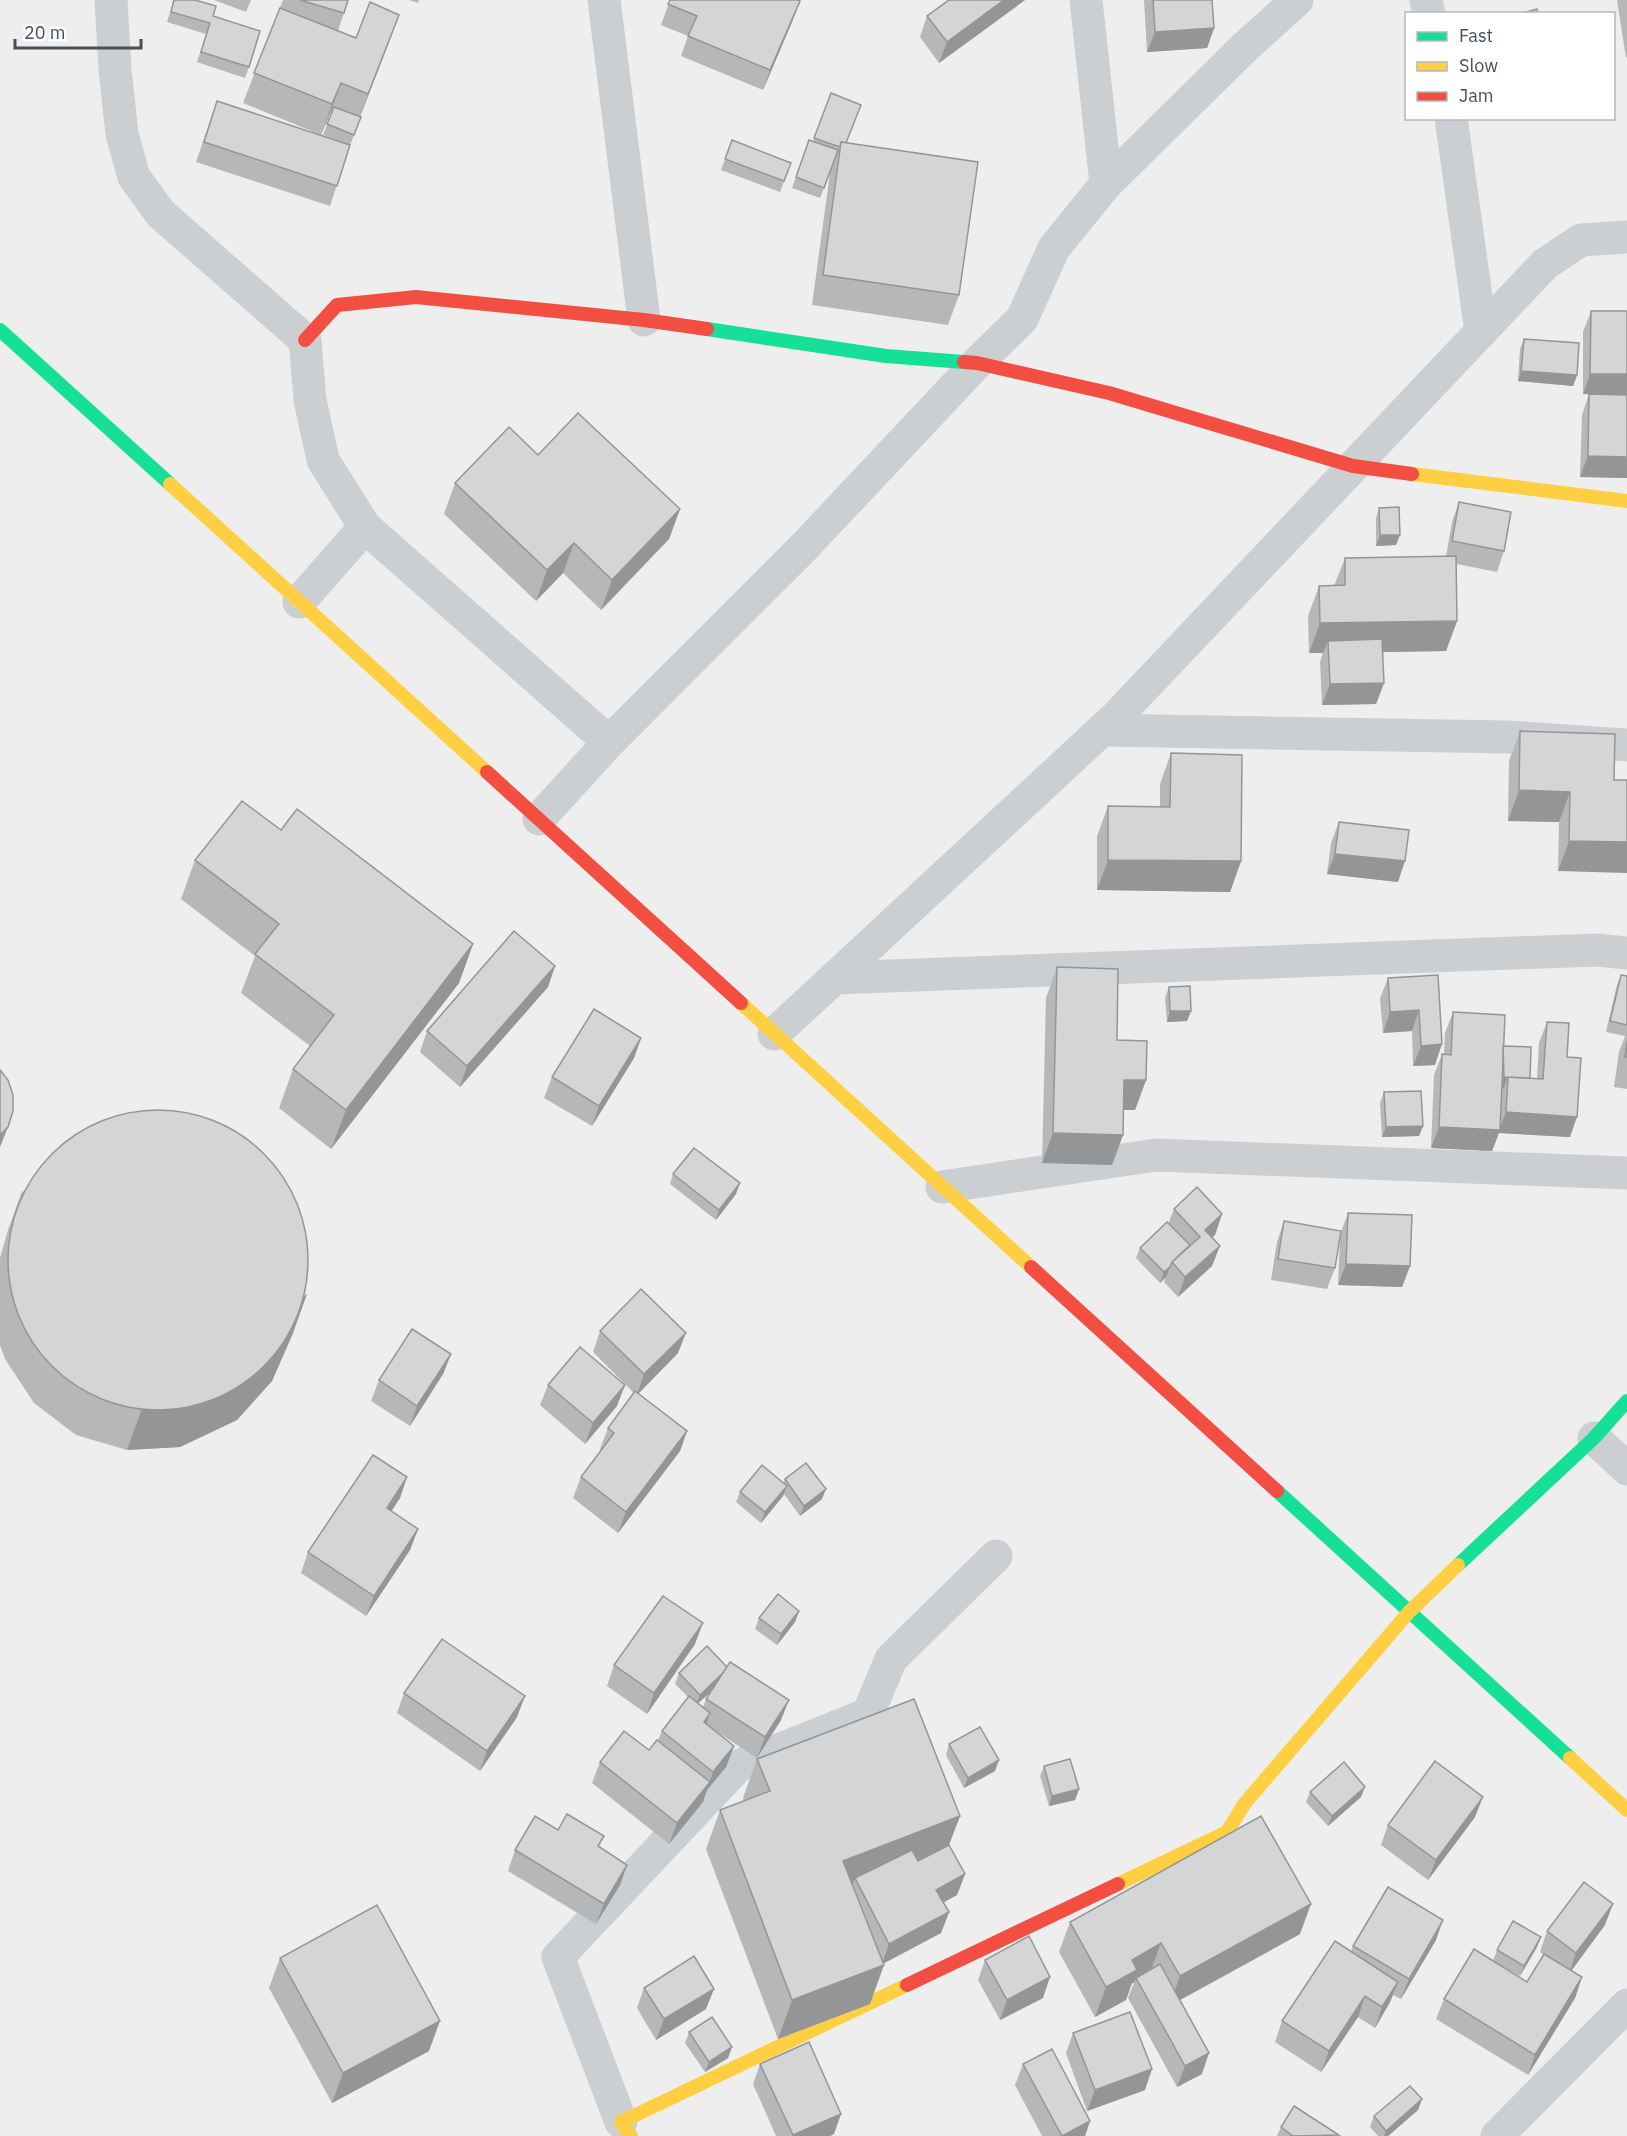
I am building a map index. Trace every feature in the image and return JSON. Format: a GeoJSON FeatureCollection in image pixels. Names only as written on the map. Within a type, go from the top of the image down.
{"type":"FeatureCollection","features":[{"type":"Feature","properties":{"kind":"street"},"geometry":{"type":"LineString","coordinates":[[111,0],[122,134],[134,177],[161,214],[305,340],[310,400],[323,460],[365,527],[609,742]]}},
{"type":"Feature","properties":{"kind":"street"},"geometry":{"type":"LineString","coordinates":[[604,0],[644,320]]}},
{"type":"Feature","properties":{"kind":"street"},"geometry":{"type":"LineString","coordinates":[[1086,0],[1106,184]]}},
{"type":"Feature","properties":{"kind":"street"},"geometry":{"type":"LineString","coordinates":[[540,819],[609,742],[804,547],[977,363],[1022,319],[1054,248],[1106,184],[1243,49],[1297,0]]}},
{"type":"Feature","properties":{"kind":"street"},"geometry":{"type":"LineString","coordinates":[[1451,120],[1481,332]]}},
{"type":"Feature","properties":{"kind":"street"},"geometry":{"type":"LineString","coordinates":[[774,1034],[1102,730],[1545,264],[1581,240],[1627,237]]}},
{"type":"Feature","properties":{"kind":"street"},"geometry":{"type":"LineString","coordinates":[[305,340],[337,304],[416,297],[644,320],[886,356],[977,363],[1109,393],[1353,466],[1627,501]]}},
{"type":"Feature","properties":{"kind":"street"},"geometry":{"type":"LineString","coordinates":[[0,330],[1627,1810]]}},
{"type":"Feature","properties":{"kind":"street"},"geometry":{"type":"LineString","coordinates":[[299,602],[365,527]]}},
{"type":"Feature","properties":{"kind":"street"},"geometry":{"type":"LineString","coordinates":[[1102,730],[1508,737],[1627,745]]}},
{"type":"Feature","properties":{"kind":"street"},"geometry":{"type":"LineString","coordinates":[[834,978],[1596,950],[1627,953]]}},
{"type":"Feature","properties":{"kind":"street"},"geometry":{"type":"LineString","coordinates":[[942,1186],[1156,1155],[1627,1173]]}},
{"type":"Feature","properties":{"kind":"street"},"geometry":{"type":"LineString","coordinates":[[996,1556],[891,1659],[868,1714],[738,1766],[558,1957],[626,2129],[1227,1832],[1245,1803],[1409,1612],[1594,1438],[1627,1401]]}},
{"type":"Feature","properties":{"kind":"street"},"geometry":{"type":"LineString","coordinates":[[1594,1438],[1627,1469]]}},
{"type":"Feature","properties":{"kind":"street"},"geometry":{"type":"LineString","coordinates":[[1497,2136],[1627,2005]]}},
{"type":"Feature","properties":{"kind":"building"},"geometry":{"type":"Polygon","coordinates":[[[174,0],[195,0],[216,6],[213,16],[260,31],[249,67],[201,52],[210,23],[171,12],[174,0]]]}},
{"type":"Feature","properties":{"kind":"building"},"geometry":{"type":"Polygon","coordinates":[[[300,0],[348,0],[344,13],[300,0]]]}},
{"type":"Feature","properties":{"kind":"building"},"geometry":{"type":"Polygon","coordinates":[[[670,0],[800,1],[770,70],[688,36],[697,16],[668,4],[670,0]]]}},
{"type":"Feature","properties":{"kind":"building"},"geometry":{"type":"Polygon","coordinates":[[[949,0],[1004,0],[947,42],[927,16],[949,0]]]}},
{"type":"Feature","properties":{"kind":"building"},"geometry":{"type":"Polygon","coordinates":[[[1153,0],[1212,0],[1214,28],[1155,32],[1153,0]]]}},
{"type":"Feature","properties":{"kind":"building"},"geometry":{"type":"Polygon","coordinates":[[[370,2],[399,15],[368,94],[341,83],[332,104],[254,73],[280,8],[356,38],[370,2]]]}},
{"type":"Feature","properties":{"kind":"building"},"geometry":{"type":"Polygon","coordinates":[[[831,93],[861,105],[846,143],[841,142],[840,147],[814,138],[831,93]]]}},
{"type":"Feature","properties":{"kind":"building"},"geometry":{"type":"Polygon","coordinates":[[[217,101],[350,145],[337,186],[204,142],[217,101]]]}},
{"type":"Feature","properties":{"kind":"building"},"geometry":{"type":"Polygon","coordinates":[[[334,107],[361,117],[354,135],[327,124],[334,107]]]}},
{"type":"Feature","properties":{"kind":"building"},"geometry":{"type":"Polygon","coordinates":[[[732,140],[791,163],[784,181],[725,159],[732,140]]]}},
{"type":"Feature","properties":{"kind":"building"},"geometry":{"type":"Polygon","coordinates":[[[809,140],[838,150],[824,188],[796,177],[809,140]]]}},
{"type":"Feature","properties":{"kind":"building"},"geometry":{"type":"Polygon","coordinates":[[[841,142],[978,162],[959,295],[823,275],[841,142]]]}},
{"type":"Feature","properties":{"kind":"building"},"geometry":{"type":"Polygon","coordinates":[[[1591,311],[1627,311],[1627,374],[1590,374],[1591,311]]]}},
{"type":"Feature","properties":{"kind":"building"},"geometry":{"type":"Polygon","coordinates":[[[1524,339],[1579,343],[1577,375],[1521,371],[1524,339]]]}},
{"type":"Feature","properties":{"kind":"building"},"geometry":{"type":"Polygon","coordinates":[[[1589,394],[1627,395],[1627,457],[1588,456],[1589,394]]]}},
{"type":"Feature","properties":{"kind":"building"},"geometry":{"type":"Polygon","coordinates":[[[578,413],[680,509],[612,580],[574,543],[547,570],[455,483],[509,427],[538,455],[578,413]]]}},
{"type":"Feature","properties":{"kind":"building"},"geometry":{"type":"Polygon","coordinates":[[[1459,502],[1511,512],[1504,551],[1452,541],[1459,502]]]}},
{"type":"Feature","properties":{"kind":"building"},"geometry":{"type":"Polygon","coordinates":[[[1399,507],[1400,535],[1380,535],[1379,508],[1399,507]]]}},
{"type":"Feature","properties":{"kind":"building"},"geometry":{"type":"Polygon","coordinates":[[[1456,556],[1457,621],[1320,623],[1319,586],[1345,585],[1345,558],[1456,556]]]}},
{"type":"Feature","properties":{"kind":"building"},"geometry":{"type":"Polygon","coordinates":[[[1382,639],[1384,683],[1330,684],[1328,641],[1382,639]]]}},
{"type":"Feature","properties":{"kind":"building"},"geometry":{"type":"Polygon","coordinates":[[[1520,731],[1615,734],[1614,780],[1627,780],[1627,842],[1569,841],[1570,792],[1519,790],[1520,731]]]}},
{"type":"Feature","properties":{"kind":"building"},"geometry":{"type":"Polygon","coordinates":[[[1171,753],[1242,755],[1241,861],[1108,860],[1108,806],[1170,807],[1171,753]]]}},
{"type":"Feature","properties":{"kind":"building"},"geometry":{"type":"Polygon","coordinates":[[[242,801],[281,830],[297,809],[473,944],[346,1110],[293,1069],[334,1015],[255,954],[279,924],[195,860],[242,801]]]}},
{"type":"Feature","properties":{"kind":"building"},"geometry":{"type":"Polygon","coordinates":[[[1339,822],[1409,830],[1405,861],[1335,854],[1339,822]]]}},
{"type":"Feature","properties":{"kind":"building"},"geometry":{"type":"Polygon","coordinates":[[[514,931],[555,966],[467,1066],[427,1031],[514,931]]]}},
{"type":"Feature","properties":{"kind":"building"},"geometry":{"type":"Polygon","coordinates":[[[1057,967],[1118,969],[1117,1040],[1147,1041],[1146,1080],[1124,1080],[1123,1135],[1053,1133],[1057,967]]]}},
{"type":"Feature","properties":{"kind":"building"},"geometry":{"type":"Polygon","coordinates":[[[1438,975],[1442,1044],[1421,1046],[1419,1010],[1390,1012],[1388,978],[1438,975]]]}},
{"type":"Feature","properties":{"kind":"building"},"geometry":{"type":"Polygon","coordinates":[[[1621,975],[1627,976],[1627,1025],[1610,1021],[1621,975]]]}},
{"type":"Feature","properties":{"kind":"building"},"geometry":{"type":"Polygon","coordinates":[[[1190,986],[1191,1011],[1170,1011],[1169,987],[1190,986]]]}},
{"type":"Feature","properties":{"kind":"building"},"geometry":{"type":"Polygon","coordinates":[[[594,1009],[641,1038],[599,1106],[552,1077],[594,1009]]]}},
{"type":"Feature","properties":{"kind":"building"},"geometry":{"type":"Polygon","coordinates":[[[1453,1012],[1505,1015],[1500,1130],[1439,1127],[1442,1054],[1451,1055],[1453,1012]]]}},
{"type":"Feature","properties":{"kind":"building"},"geometry":{"type":"Polygon","coordinates":[[[1547,1022],[1569,1023],[1567,1057],[1581,1058],[1577,1117],[1506,1112],[1508,1077],[1543,1079],[1547,1022]]]}},
{"type":"Feature","properties":{"kind":"building"},"geometry":{"type":"Polygon","coordinates":[[[1503,1046],[1531,1047],[1530,1078],[1504,1077],[1503,1046]]]}},
{"type":"Feature","properties":{"kind":"building"},"geometry":{"type":"Polygon","coordinates":[[[0,1070],[8,1080],[13,1095],[13,1111],[8,1127],[0,1135],[0,1070]]]}},
{"type":"Feature","properties":{"kind":"building"},"geometry":{"type":"Polygon","coordinates":[[[1421,1091],[1423,1126],[1386,1127],[1384,1092],[1421,1091]]]}},
{"type":"Feature","properties":{"kind":"building"},"geometry":{"type":"Polygon","coordinates":[[[173,1110],[202,1116],[229,1127],[253,1144],[274,1165],[283,1176],[297,1202],[306,1231],[308,1260],[306,1289],[291,1331],[274,1355],[253,1376],[229,1393],[202,1404],[173,1410],[143,1410],[114,1404],[87,1393],[63,1376],[33,1344],[19,1318],[10,1289],[8,1245],[14,1216],[25,1189],[42,1165],[74,1135],[100,1121],[129,1112],[173,1110]]]}},
{"type":"Feature","properties":{"kind":"building"},"geometry":{"type":"Polygon","coordinates":[[[694,1148],[740,1183],[719,1210],[673,1174],[694,1148]]]}},
{"type":"Feature","properties":{"kind":"building"},"geometry":{"type":"Polygon","coordinates":[[[1197,1187],[1222,1214],[1205,1230],[1220,1246],[1185,1277],[1172,1262],[1200,1237],[1174,1209],[1197,1187]]]}},
{"type":"Feature","properties":{"kind":"building"},"geometry":{"type":"Polygon","coordinates":[[[1348,1213],[1412,1215],[1410,1266],[1346,1264],[1348,1213]]]}},
{"type":"Feature","properties":{"kind":"building"},"geometry":{"type":"Polygon","coordinates":[[[1284,1221],[1341,1231],[1335,1268],[1278,1259],[1284,1221]]]}},
{"type":"Feature","properties":{"kind":"building"},"geometry":{"type":"Polygon","coordinates":[[[1167,1222],[1190,1245],[1164,1272],[1140,1248],[1167,1222]]]}},
{"type":"Feature","properties":{"kind":"building"},"geometry":{"type":"Polygon","coordinates":[[[641,1289],[686,1333],[644,1374],[600,1331],[641,1289]]]}},
{"type":"Feature","properties":{"kind":"building"},"geometry":{"type":"Polygon","coordinates":[[[412,1329],[451,1354],[417,1406],[379,1380],[412,1329]]]}},
{"type":"Feature","properties":{"kind":"building"},"geometry":{"type":"Polygon","coordinates":[[[580,1347],[625,1385],[593,1423],[548,1385],[580,1347]]]}},
{"type":"Feature","properties":{"kind":"building"},"geometry":{"type":"Polygon","coordinates":[[[635,1391],[687,1431],[626,1512],[581,1477],[614,1433],[608,1428],[635,1391]]]}},
{"type":"Feature","properties":{"kind":"building"},"geometry":{"type":"Polygon","coordinates":[[[373,1455],[407,1477],[387,1508],[418,1529],[374,1596],[308,1552],[373,1455]]]}},
{"type":"Feature","properties":{"kind":"building"},"geometry":{"type":"Polygon","coordinates":[[[806,1463],[826,1489],[804,1506],[785,1479],[806,1463]]]}},
{"type":"Feature","properties":{"kind":"building"},"geometry":{"type":"Polygon","coordinates":[[[762,1465],[787,1486],[765,1512],[740,1492],[762,1465]]]}},
{"type":"Feature","properties":{"kind":"building"},"geometry":{"type":"Polygon","coordinates":[[[778,1594],[799,1611],[781,1634],[759,1618],[778,1594]]]}},
{"type":"Feature","properties":{"kind":"building"},"geometry":{"type":"Polygon","coordinates":[[[663,1596],[703,1623],[654,1693],[614,1665],[663,1596]]]}},
{"type":"Feature","properties":{"kind":"building"},"geometry":{"type":"Polygon","coordinates":[[[442,1639],[525,1696],[487,1751],[404,1693],[442,1639]]]}},
{"type":"Feature","properties":{"kind":"building"},"geometry":{"type":"Polygon","coordinates":[[[707,1646],[727,1667],[700,1695],[679,1673],[707,1646]]]}},
{"type":"Feature","properties":{"kind":"building"},"geometry":{"type":"Polygon","coordinates":[[[730,1662],[789,1700],[765,1737],[706,1699],[730,1662]]]}},
{"type":"Feature","properties":{"kind":"building"},"geometry":{"type":"Polygon","coordinates":[[[689,1696],[710,1713],[704,1722],[734,1746],[713,1772],[662,1731],[689,1696]]]}},
{"type":"Feature","properties":{"kind":"building"},"geometry":{"type":"Polygon","coordinates":[[[914,1699],[960,1816],[843,1861],[884,1965],[792,2000],[720,1810],[770,1791],[757,1759],[914,1699]]]}},
{"type":"Feature","properties":{"kind":"building"},"geometry":{"type":"Polygon","coordinates":[[[980,1727],[999,1760],[968,1778],[949,1744],[980,1727]]]}},
{"type":"Feature","properties":{"kind":"building"},"geometry":{"type":"Polygon","coordinates":[[[624,1731],[649,1750],[657,1740],[710,1782],[677,1823],[600,1762],[624,1731]]]}},
{"type":"Feature","properties":{"kind":"building"},"geometry":{"type":"Polygon","coordinates":[[[1070,1759],[1079,1789],[1052,1796],[1044,1766],[1070,1759]]]}},
{"type":"Feature","properties":{"kind":"building"},"geometry":{"type":"Polygon","coordinates":[[[1435,1761],[1483,1797],[1436,1860],[1388,1825],[1435,1761]]]}},
{"type":"Feature","properties":{"kind":"building"},"geometry":{"type":"Polygon","coordinates":[[[1344,1762],[1365,1787],[1332,1816],[1310,1792],[1344,1762]]]}},
{"type":"Feature","properties":{"kind":"building"},"geometry":{"type":"Polygon","coordinates":[[[567,1814],[604,1836],[598,1846],[627,1865],[604,1904],[515,1850],[535,1816],[558,1830],[567,1814]]]}},
{"type":"Feature","properties":{"kind":"building"},"geometry":{"type":"Polygon","coordinates":[[[1261,1816],[1311,1904],[1180,1976],[1161,1943],[1132,1960],[1137,1970],[1106,1987],[1070,1922],[1261,1816]]]}},
{"type":"Feature","properties":{"kind":"building"},"geometry":{"type":"Polygon","coordinates":[[[949,1845],[965,1874],[936,1890],[949,1912],[889,1944],[855,1878],[912,1850],[918,1861],[949,1845]]]}},
{"type":"Feature","properties":{"kind":"building"},"geometry":{"type":"Polygon","coordinates":[[[1584,1882],[1613,1904],[1576,1953],[1547,1931],[1584,1882]]]}},
{"type":"Feature","properties":{"kind":"building"},"geometry":{"type":"Polygon","coordinates":[[[1388,1887],[1443,1920],[1409,1979],[1353,1946],[1388,1887]]]}},
{"type":"Feature","properties":{"kind":"building"},"geometry":{"type":"Polygon","coordinates":[[[377,1905],[440,2021],[343,2073],[280,1958],[377,1905]]]}},
{"type":"Feature","properties":{"kind":"building"},"geometry":{"type":"Polygon","coordinates":[[[1513,1921],[1541,1937],[1524,1966],[1497,1950],[1513,1921]]]}},
{"type":"Feature","properties":{"kind":"building"},"geometry":{"type":"Polygon","coordinates":[[[1029,1936],[1050,1977],[1007,2000],[985,1960],[1029,1936]]]}},
{"type":"Feature","properties":{"kind":"building"},"geometry":{"type":"Polygon","coordinates":[[[1335,1941],[1398,1982],[1382,2007],[1365,1996],[1329,2051],[1282,2021],[1335,1941]]]}},
{"type":"Feature","properties":{"kind":"building"},"geometry":{"type":"Polygon","coordinates":[[[1474,1949],[1527,1982],[1544,1954],[1582,1977],[1535,2055],[1444,1999],[1474,1949]]]}},
{"type":"Feature","properties":{"kind":"building"},"geometry":{"type":"Polygon","coordinates":[[[694,1956],[714,1989],[664,2019],[644,1988],[694,1956]]]}},
{"type":"Feature","properties":{"kind":"building"},"geometry":{"type":"Polygon","coordinates":[[[1160,1964],[1209,2053],[1185,2066],[1136,1978],[1160,1964]]]}},
{"type":"Feature","properties":{"kind":"building"},"geometry":{"type":"Polygon","coordinates":[[[1130,2012],[1152,2069],[1095,2090],[1073,2033],[1130,2012]]]}},
{"type":"Feature","properties":{"kind":"building"},"geometry":{"type":"Polygon","coordinates":[[[712,2017],[732,2047],[709,2062],[689,2032],[712,2017]]]}},
{"type":"Feature","properties":{"kind":"building"},"geometry":{"type":"Polygon","coordinates":[[[809,2042],[841,2114],[793,2135],[760,2064],[809,2042]]]}},
{"type":"Feature","properties":{"kind":"building"},"geometry":{"type":"Polygon","coordinates":[[[1052,2049],[1090,2121],[1062,2136],[1023,2064],[1052,2049]]]}},
{"type":"Feature","properties":{"kind":"building"},"geometry":{"type":"Polygon","coordinates":[[[1410,2086],[1422,2099],[1386,2131],[1374,2116],[1410,2086]]]}},
{"type":"Feature","properties":{"kind":"building"},"geometry":{"type":"Polygon","coordinates":[[[1294,2106],[1339,2135],[1293,2136],[1281,2127],[1294,2106]]]}},
{"type":"Feature","properties":{"kind":"traffic: fast"},"geometry":{"type":"LineString","coordinates":[[707,329],[886,356],[964,362]]}},
{"type":"Feature","properties":{"kind":"traffic: fast"},"geometry":{"type":"LineString","coordinates":[[0,330],[170,484]]}},
{"type":"Feature","properties":{"kind":"traffic: fast"},"geometry":{"type":"LineString","coordinates":[[1458,1565],[1594,1438],[1627,1401]]}},
{"type":"Feature","properties":{"kind":"traffic: fast"},"geometry":{"type":"LineString","coordinates":[[1277,1491],[1570,1758]]}},
{"type":"Feature","properties":{"kind":"traffic: slow"},"geometry":{"type":"LineString","coordinates":[[1412,474],[1627,501]]}},
{"type":"Feature","properties":{"kind":"traffic: slow"},"geometry":{"type":"LineString","coordinates":[[170,484],[487,772]]}},
{"type":"Feature","properties":{"kind":"traffic: slow"},"geometry":{"type":"LineString","coordinates":[[741,1003],[1031,1267]]}},
{"type":"Feature","properties":{"kind":"traffic: slow"},"geometry":{"type":"LineString","coordinates":[[1118,1884],[1227,1832],[1245,1803],[1409,1612],[1458,1565]]}},
{"type":"Feature","properties":{"kind":"traffic: slow"},"geometry":{"type":"LineString","coordinates":[[1570,1758],[1627,1810]]}},
{"type":"Feature","properties":{"kind":"traffic: slow"},"geometry":{"type":"LineString","coordinates":[[631,2136],[621,2122],[907,1985]]}},
{"type":"Feature","properties":{"kind":"traffic: jam"},"geometry":{"type":"LineString","coordinates":[[305,340],[337,305],[416,297],[644,320],[707,329]]}},
{"type":"Feature","properties":{"kind":"traffic: jam"},"geometry":{"type":"LineString","coordinates":[[964,362],[1109,393],[1353,466],[1412,474]]}},
{"type":"Feature","properties":{"kind":"traffic: jam"},"geometry":{"type":"LineString","coordinates":[[487,772],[741,1003]]}},
{"type":"Feature","properties":{"kind":"traffic: jam"},"geometry":{"type":"LineString","coordinates":[[1031,1267],[1277,1491]]}},
{"type":"Feature","properties":{"kind":"traffic: jam"},"geometry":{"type":"LineString","coordinates":[[907,1985],[1118,1884]]}}]}
